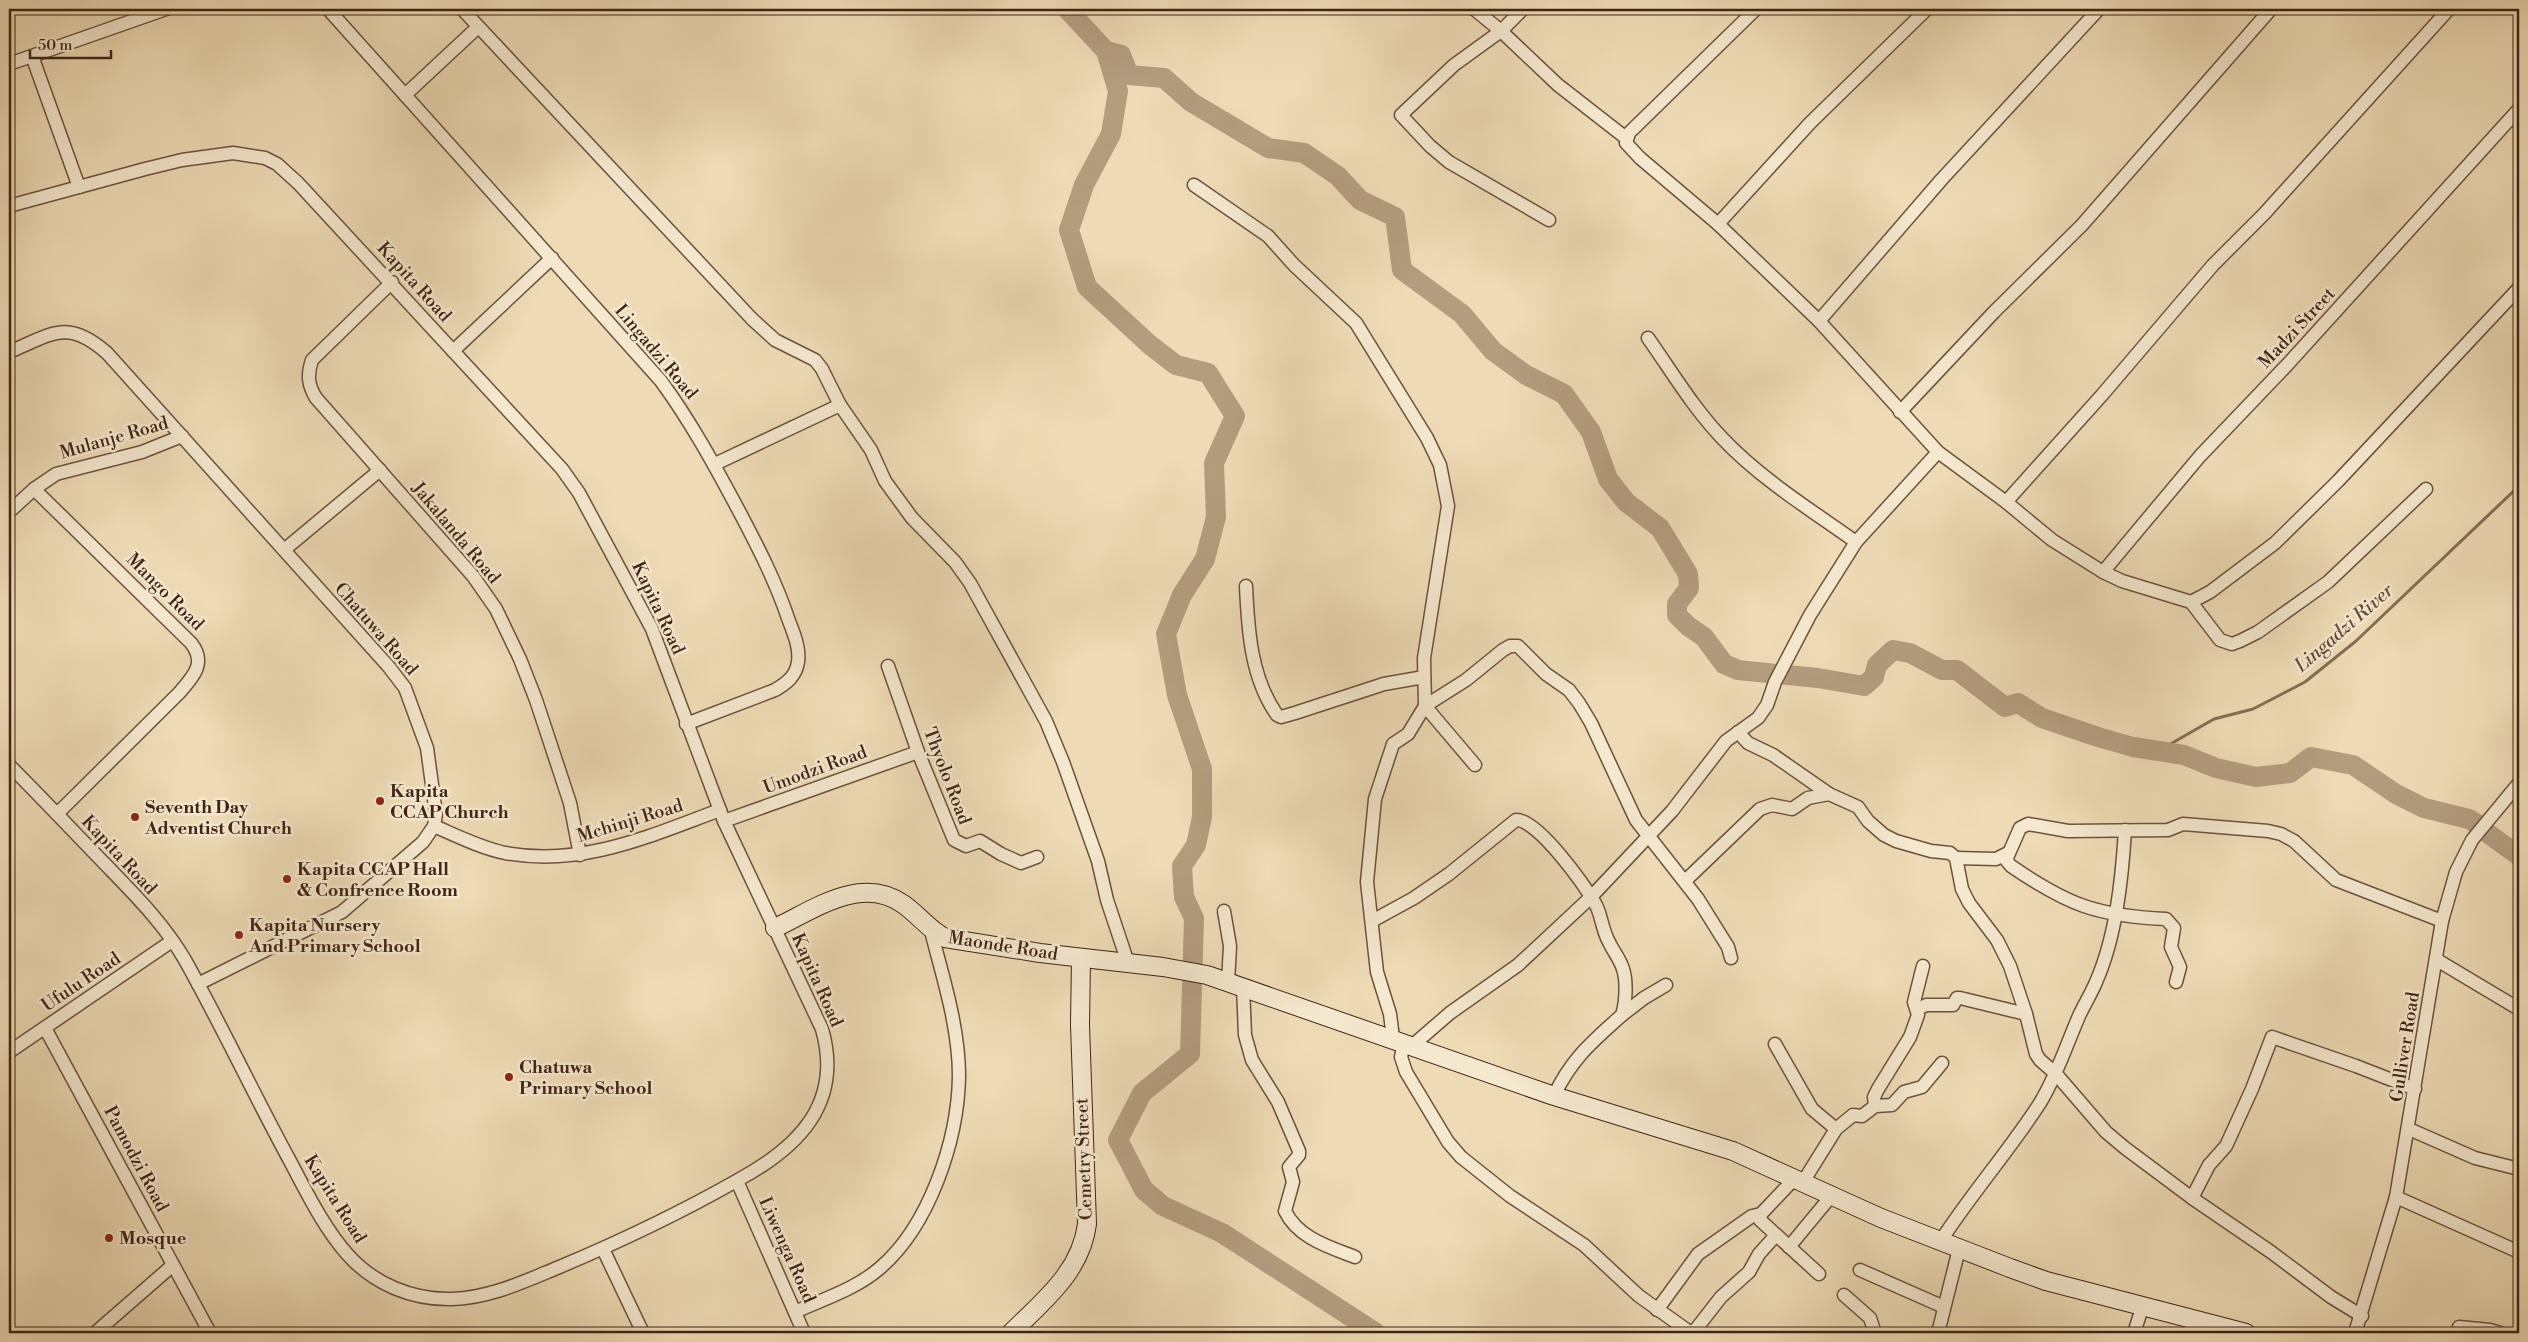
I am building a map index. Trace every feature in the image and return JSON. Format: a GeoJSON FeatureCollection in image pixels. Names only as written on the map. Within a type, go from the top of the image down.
{"type":"FeatureCollection","features":[{"type":"Feature","properties":{"kind":"street"},"geometry":{"type":"LineString","coordinates":[[9,64],[166,9]]}},
{"type":"Feature","properties":{"kind":"street","name":"Lingadzi Road"},"geometry":{"type":"LineString","coordinates":[[328,9],[661,381],[682,409],[715,464],[779,590],[798,647],[798,660],[795,672],[787,682],[775,690],[686,724]]}},
{"type":"Feature","properties":{"kind":"street"},"geometry":{"type":"LineString","coordinates":[[462,9],[752,319],[775,340],[815,360],[822,369],[840,405],[871,450],[885,481],[912,518],[955,562],[970,583],[1046,721],[1080,806],[1128,963]]}},
{"type":"Feature","properties":{"kind":"street"},"geometry":{"type":"LineString","coordinates":[[1474,9],[1501,31],[1558,86],[1626,138],[1629,147],[1640,158],[1718,224],[1819,322],[1938,452],[2006,502],[2052,540],[2103,572],[2122,581],[2191,602],[2220,640],[2232,644],[2240,642],[2258,632],[2328,582],[2426,489]]}},
{"type":"Feature","properties":{"kind":"street"},"geometry":{"type":"LineString","coordinates":[[1523,9],[1501,31],[1454,64],[1402,112],[1401,118],[1449,162],[1549,220]]}},
{"type":"Feature","properties":{"kind":"street"},"geometry":{"type":"LineString","coordinates":[[1626,138],[1628,133],[1756,9]]}},
{"type":"Feature","properties":{"kind":"street"},"geometry":{"type":"LineString","coordinates":[[1718,224],[1810,123],[1926,9]]}},
{"type":"Feature","properties":{"kind":"street"},"geometry":{"type":"LineString","coordinates":[[1819,322],[1926,198],[2099,9]]}},
{"type":"Feature","properties":{"kind":"street"},"geometry":{"type":"LineString","coordinates":[[1900,412],[1994,312],[2082,224],[2271,9]]}},
{"type":"Feature","properties":{"kind":"street"},"geometry":{"type":"LineString","coordinates":[[2006,502],[2102,395],[2213,265],[2271,207],[2449,9]]}},
{"type":"Feature","properties":{"kind":"street"},"geometry":{"type":"LineString","coordinates":[[405,95],[478,27]]}},
{"type":"Feature","properties":{"kind":"street"},"geometry":{"type":"LineString","coordinates":[[32,56],[80,186]]}},
{"type":"Feature","properties":{"kind":"street","name":"Madzi Street"},"geometry":{"type":"LineString","coordinates":[[2103,572],[2200,456],[2287,365],[2519,108]]}},
{"type":"Feature","properties":{"kind":"street","name":"Kapita Road"},"geometry":{"type":"LineString","coordinates":[[9,206],[145,168],[211,155],[233,153],[265,158],[288,172],[392,282],[562,469],[579,492],[658,644],[686,724],[722,816],[822,1029],[828,1050],[828,1071],[817,1109],[796,1141],[773,1160],[737,1181],[603,1249],[512,1287],[469,1298],[426,1298],[408,1294],[375,1277],[359,1265],[337,1241],[305,1190],[198,984],[172,940],[134,894],[9,765]]}},
{"type":"Feature","properties":{"kind":"street"},"geometry":{"type":"LineString","coordinates":[[1194,185],[1268,236],[1294,265],[1356,323],[1427,438],[1440,464],[1448,506],[1424,658],[1425,706],[1475,765]]}},
{"type":"Feature","properties":{"kind":"street"},"geometry":{"type":"LineString","coordinates":[[453,351],[552,258]]}},
{"type":"Feature","properties":{"kind":"street","name":"Jakalanda Road"},"geometry":{"type":"LineString","coordinates":[[392,282],[318,352],[308,370],[308,381],[316,398],[473,576],[496,609],[520,659],[536,700],[570,803],[580,855]]}},
{"type":"Feature","properties":{"kind":"street"},"geometry":{"type":"LineString","coordinates":[[2191,602],[2210,592],[2252,563],[2275,543],[2338,481],[2519,288]]}},
{"type":"Feature","properties":{"kind":"street","name":"Chatuwa Road"},"geometry":{"type":"LineString","coordinates":[[9,352],[54,334],[63,332],[78,333],[95,342],[107,353],[182,436],[389,667],[405,688],[427,748],[436,814],[434,826]]}},
{"type":"Feature","properties":{"kind":"street"},"geometry":{"type":"LineString","coordinates":[[1648,338],[1690,398],[1723,440],[1771,481],[1856,542]]}},
{"type":"Feature","properties":{"kind":"street"},"geometry":{"type":"LineString","coordinates":[[715,464],[840,405]]}},
{"type":"Feature","properties":{"kind":"street","name":"Mulanje Road"},"geometry":{"type":"LineString","coordinates":[[9,512],[34,489],[56,474],[142,452],[182,436]]}},
{"type":"Feature","properties":{"kind":"street"},"geometry":{"type":"LineString","coordinates":[[1404,1042],[1450,1014],[1518,966],[1591,897],[1648,837],[1682,799],[1720,748],[1763,711],[1775,682],[1810,616],[1856,542],[1938,452]]}},
{"type":"Feature","properties":{"kind":"street"},"geometry":{"type":"LineString","coordinates":[[284,550],[380,470]]}},
{"type":"Feature","properties":{"kind":"street","name":"Mango Road"},"geometry":{"type":"LineString","coordinates":[[34,489],[191,643],[196,649],[200,662],[193,676],[179,693],[57,814]]}},
{"type":"Feature","properties":{"kind":"street"},"geometry":{"type":"LineString","coordinates":[[1246,586],[1249,638],[1258,678],[1277,715],[1295,713],[1384,684],[1424,677]]}},
{"type":"Feature","properties":{"kind":"street"},"geometry":{"type":"LineString","coordinates":[[1731,958],[1728,947],[1685,881],[1648,837],[1630,809],[1599,740],[1579,703],[1568,690],[1546,674],[1518,646],[1510,646],[1503,650],[1466,680],[1425,706],[1408,734],[1393,744],[1380,780],[1368,866],[1367,882],[1377,972],[1390,1014],[1404,1042],[1401,1057],[1406,1072],[1448,1142],[1461,1158],[1510,1196],[1584,1245],[1619,1279],[1657,1310],[1692,1333],[1721,1297],[1749,1272],[1758,1254],[1776,1235]]}},
{"type":"Feature","properties":{"kind":"street","name":"Thyolo Road"},"geometry":{"type":"LineString","coordinates":[[888,666],[918,752],[954,840],[966,846],[980,841],[1000,854],[1021,863],[1037,857]]}},
{"type":"Feature","properties":{"kind":"street"},"geometry":{"type":"LineString","coordinates":[[1738,732],[1748,743],[1772,755],[1829,794],[1858,807],[1868,821],[1884,835],[1896,841],[1931,851],[1950,853],[1956,858],[1996,859],[2008,853]]}},
{"type":"Feature","properties":{"kind":"street","name":"Umodzi Road"},"geometry":{"type":"LineString","coordinates":[[722,816],[918,752]]}},
{"type":"Feature","properties":{"kind":"street","name":"Gulliver Road"},"geometry":{"type":"LineString","coordinates":[[2355,1333],[2362,1316],[2396,1198],[2409,1129],[2442,921],[2462,857],[2492,815],[2519,783]]}},
{"type":"Feature","properties":{"kind":"street"},"geometry":{"type":"LineString","coordinates":[[1685,881],[1760,810],[1772,805],[1792,809],[1803,800],[1829,794]]}},
{"type":"Feature","properties":{"kind":"street","name":"Mchinji Road"},"geometry":{"type":"LineString","coordinates":[[434,826],[484,847],[505,852],[562,857],[580,855],[632,842],[722,816]]}},
{"type":"Feature","properties":{"kind":"street"},"geometry":{"type":"LineString","coordinates":[[1372,921],[1414,898],[1449,874],[1516,820],[1522,820],[1529,824],[1553,847],[1599,910],[1608,941],[1624,971],[1625,1007],[1622,1015]]}},
{"type":"Feature","properties":{"kind":"street"},"geometry":{"type":"LineString","coordinates":[[2176,982],[2180,967],[2171,946],[2174,928],[2166,919],[2116,915],[2086,908],[2055,895],[2010,866],[2006,860],[2008,853],[2024,825],[2068,831],[2168,830],[2183,824],[2268,831],[2281,834],[2294,842],[2336,880],[2442,921]]}},
{"type":"Feature","properties":{"kind":"street"},"geometry":{"type":"LineString","coordinates":[[198,984],[342,912],[423,842],[434,826]]}},
{"type":"Feature","properties":{"kind":"street"},"geometry":{"type":"LineString","coordinates":[[1940,1242],[1964,1204],[2014,1140],[2056,1074],[2079,1016],[2097,982],[2116,915],[2125,830]]}},
{"type":"Feature","properties":{"kind":"street"},"geometry":{"type":"LineString","coordinates":[[1956,858],[1962,888],[1974,911],[1997,940],[2006,958],[2026,1014],[2036,1054],[2112,1138],[2192,1198],[2271,1252],[2331,1297],[2362,1316]]}},
{"type":"Feature","properties":{"kind":"street","name":"Maonde Road"},"geometry":{"type":"LineString","coordinates":[[775,928],[839,898],[863,891],[874,892],[896,900],[909,908],[931,931],[945,938],[1081,958],[1163,967],[1207,975],[1404,1042],[1554,1096],[1733,1151],[1940,1242],[2046,1281],[2246,1333]]}},
{"type":"Feature","properties":{"kind":"street"},"geometry":{"type":"LineString","coordinates":[[1224,911],[1235,984],[1252,1060],[1278,1102],[1299,1151],[1299,1155],[1289,1167],[1293,1182],[1285,1211],[1295,1226],[1304,1234],[1319,1243],[1355,1257]]}},
{"type":"Feature","properties":{"kind":"street"},"geometry":{"type":"LineString","coordinates":[[795,1312],[863,1280],[879,1269],[905,1241],[931,1197],[951,1131],[959,1077],[954,1024],[931,931]]}},
{"type":"Feature","properties":{"kind":"street","name":"Ufulu Road"},"geometry":{"type":"LineString","coordinates":[[9,1052],[172,940]]}},
{"type":"Feature","properties":{"kind":"street","name":"Cemetry Street"},"geometry":{"type":"LineString","coordinates":[[1011,1333],[1072,1268],[1085,1239],[1087,1224],[1080,1025],[1081,958]]}},
{"type":"Feature","properties":{"kind":"street"},"geometry":{"type":"LineString","coordinates":[[2436,960],[2519,1010]]}},
{"type":"Feature","properties":{"kind":"street"},"geometry":{"type":"LineString","coordinates":[[1874,1106],[1874,1097],[1910,1037],[1918,1015],[1914,1002],[1922,966]]}},
{"type":"Feature","properties":{"kind":"street"},"geometry":{"type":"LineString","coordinates":[[1554,1096],[1562,1078],[1576,1058],[1622,1015],[1666,985]]}},
{"type":"Feature","properties":{"kind":"street"},"geometry":{"type":"LineString","coordinates":[[1918,1010],[1926,1005],[1953,1004],[1957,998],[1960,998],[2026,1014]]}},
{"type":"Feature","properties":{"kind":"street","name":"Pamodzi Road"},"geometry":{"type":"LineString","coordinates":[[45,1028],[135,1191],[210,1333]]}},
{"type":"Feature","properties":{"kind":"street"},"geometry":{"type":"LineString","coordinates":[[2192,1198],[2209,1164],[2226,1146],[2252,1089],[2272,1037],[2415,1089]]}},
{"type":"Feature","properties":{"kind":"street"},"geometry":{"type":"LineString","coordinates":[[1775,1044],[1812,1109],[1836,1129]]}},
{"type":"Feature","properties":{"kind":"street"},"geometry":{"type":"LineString","coordinates":[[1657,1310],[1698,1254],[1752,1216],[1761,1214],[1799,1180],[1836,1129],[1852,1116],[1862,1116],[1874,1106],[1892,1105],[1904,1092],[1922,1088],[1942,1063]]}},
{"type":"Feature","properties":{"kind":"street"},"geometry":{"type":"LineString","coordinates":[[2409,1129],[2475,1158],[2519,1169]]}},
{"type":"Feature","properties":{"kind":"street","name":"Liwenga Road"},"geometry":{"type":"LineString","coordinates":[[737,1181],[804,1333]]}},
{"type":"Feature","properties":{"kind":"street"},"geometry":{"type":"LineString","coordinates":[[1788,1246],[1832,1195]]}},
{"type":"Feature","properties":{"kind":"street"},"geometry":{"type":"LineString","coordinates":[[2396,1198],[2519,1252]]}},
{"type":"Feature","properties":{"kind":"street"},"geometry":{"type":"LineString","coordinates":[[1761,1214],[1761,1222],[1819,1274]]}},
{"type":"Feature","properties":{"kind":"street"},"geometry":{"type":"LineString","coordinates":[[603,1249],[643,1333]]}},
{"type":"Feature","properties":{"kind":"street"},"geometry":{"type":"LineString","coordinates":[[1938,1333],[1958,1249]]}},
{"type":"Feature","properties":{"kind":"street"},"geometry":{"type":"LineString","coordinates":[[95,1333],[173,1266]]}},
{"type":"Feature","properties":{"kind":"street"},"geometry":{"type":"LineString","coordinates":[[1860,1270],[1944,1307]]}},
{"type":"Feature","properties":{"kind":"street"},"geometry":{"type":"LineString","coordinates":[[1844,1295],[1870,1318],[1875,1333]]}},
{"type":"Feature","properties":{"kind":"street"},"geometry":{"type":"LineString","coordinates":[[2134,1333],[2143,1305]]}},
{"type":"Feature","properties":{"kind":"street"},"geometry":{"type":"LineString","coordinates":[[2459,1327],[2490,1330],[2500,1333]]}},
{"type":"Feature","properties":{"kind":"waterway"},"geometry":{"type":"LineString","coordinates":[[1067,9],[1106,51],[1118,91],[1111,134],[1084,185],[1069,230],[1087,287],[1150,345],[1176,365],[1208,373],[1235,416],[1214,463],[1216,517],[1205,559],[1182,595],[1166,634],[1177,695],[1202,769],[1202,817],[1196,845],[1182,866],[1184,897],[1194,918],[1190,1054],[1142,1093],[1118,1140],[1144,1190],[1163,1206],[1222,1233],[1376,1333]]}},
{"type":"Feature","properties":{"kind":"waterway"},"geometry":{"type":"LineString","coordinates":[[1106,51],[1121,55],[1129,75],[1164,78],[1191,102],[1268,148],[1304,153],[1338,176],[1360,200],[1395,217],[1402,270],[1462,314],[1493,351],[1526,375],[1564,394],[1591,432],[1608,479],[1626,502],[1660,528],[1688,574],[1689,588],[1677,604],[1677,615],[1688,626],[1704,637],[1724,664],[1738,670],[1818,678],[1864,686],[1874,677],[1877,665],[1893,650],[1910,653],[1942,670],[1957,670],[2005,707],[2018,703],[2042,718],[2098,737],[2133,747],[2184,755],[2216,768],[2256,777],[2290,773],[2311,757],[2353,765],[2396,794],[2424,808],[2469,819],[2477,824]]}},
{"type":"Feature","properties":{"kind":"waterway","name":"Lingadzi River"},"geometry":{"type":"LineString","coordinates":[[2160,750],[2214,719],[2253,709],[2305,682],[2356,641],[2519,486]]}},
{"type":"Feature","properties":{"kind":"waterway"},"geometry":{"type":"LineString","coordinates":[[2486,832],[2519,856]]}},
{"type":"Feature","properties":{"kind":"place","name":"Kapita CCAP Church"},"geometry":{"type":"Point","coordinates":[380,801]}},
{"type":"Feature","properties":{"kind":"place","name":"Seventh Day Adventist Church"},"geometry":{"type":"Point","coordinates":[135,817]}},
{"type":"Feature","properties":{"kind":"place","name":"Kapita CCAP Hall & Confrence Room"},"geometry":{"type":"Point","coordinates":[287,879]}},
{"type":"Feature","properties":{"kind":"place","name":"Kapita Nursery And Primary School"},"geometry":{"type":"Point","coordinates":[239,935]}},
{"type":"Feature","properties":{"kind":"place","name":"Chatuwa Primary School"},"geometry":{"type":"Point","coordinates":[509,1077]}},
{"type":"Feature","properties":{"kind":"place","name":"Mosque"},"geometry":{"type":"Point","coordinates":[109,1238]}}]}
